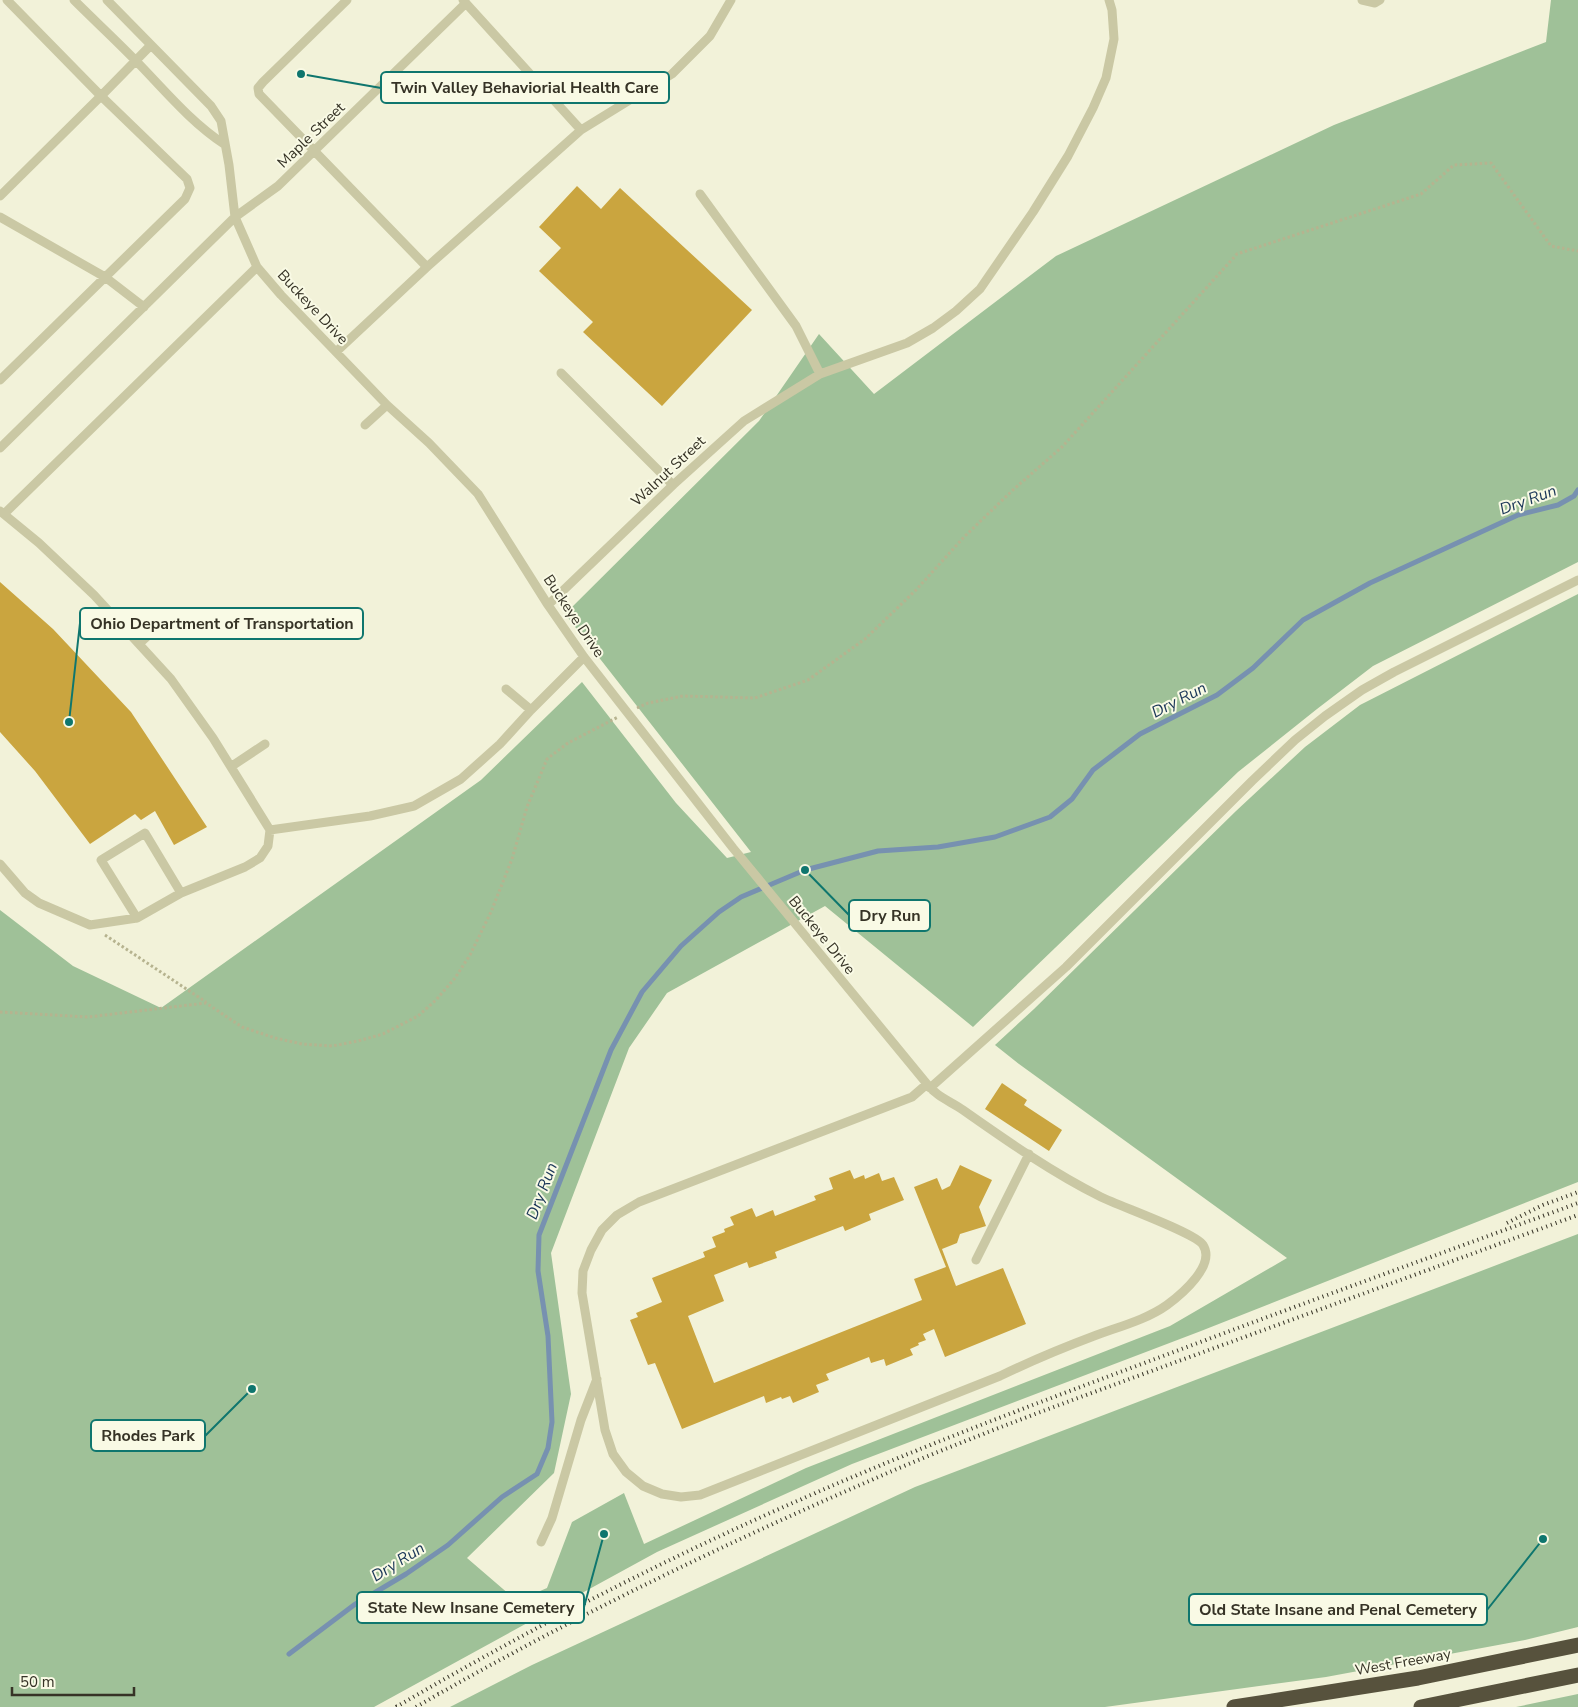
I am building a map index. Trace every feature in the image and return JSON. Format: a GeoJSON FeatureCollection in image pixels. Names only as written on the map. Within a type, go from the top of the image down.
{"type":"FeatureCollection","features":[{"type":"Feature","properties":{"kind":"highway","name":"West Freeway"},"geometry":{"type":"LineString","coordinates":[[1234,1707],[1418,1678],[1578,1646]]}},
{"type":"Feature","properties":{"kind":"highway"},"geometry":{"type":"LineString","coordinates":[[1421,1707],[1578,1675]]}},
{"type":"Feature","properties":{"kind":"lane"},"geometry":{"type":"LineString","coordinates":[[0,380],[185,199],[190,188],[187,179],[101,96],[7,0]]}},
{"type":"Feature","properties":{"kind":"lane"},"geometry":{"type":"LineString","coordinates":[[74,0],[192,120],[206,133],[224,144]]}},
{"type":"Feature","properties":{"kind":"lane","name":"Buckeye Drive"},"geometry":{"type":"LineString","coordinates":[[107,0],[211,106],[220,121],[235,217],[257,267],[281,295],[387,405],[429,443],[478,494],[548,605],[584,657],[733,848],[930,1089]]}},
{"type":"Feature","properties":{"kind":"lane"},"geometry":{"type":"LineString","coordinates":[[347,0],[258,88],[259,94],[427,267]]}},
{"type":"Feature","properties":{"kind":"lane"},"geometry":{"type":"LineString","coordinates":[[336,352],[427,267],[581,130],[672,74],[710,36],[731,0]]}},
{"type":"Feature","properties":{"kind":"lane","name":"Walnut Street"},"geometry":{"type":"LineString","coordinates":[[548,605],[672,485],[744,421],[820,374],[907,343],[933,328],[980,289],[1068,156],[1093,108],[1106,78],[1114,39],[1112,10],[1109,0]]}},
{"type":"Feature","properties":{"kind":"lane"},"geometry":{"type":"LineString","coordinates":[[1362,0],[1375,3],[1380,0]]}},
{"type":"Feature","properties":{"kind":"lane"},"geometry":{"type":"LineString","coordinates":[[465,2],[581,130]]}},
{"type":"Feature","properties":{"kind":"lane","name":"Maple Street"},"geometry":{"type":"LineString","coordinates":[[0,448],[235,217],[278,186],[370,98],[465,2]]}},
{"type":"Feature","properties":{"kind":"lane"},"geometry":{"type":"LineString","coordinates":[[0,196],[151,45]]}},
{"type":"Feature","properties":{"kind":"lane"},"geometry":{"type":"LineString","coordinates":[[700,194],[796,326],[820,374]]}},
{"type":"Feature","properties":{"kind":"lane"},"geometry":{"type":"LineString","coordinates":[[0,217],[105,277],[144,307]]}},
{"type":"Feature","properties":{"kind":"lane"},"geometry":{"type":"LineString","coordinates":[[0,864],[25,893],[39,903],[90,925],[137,918],[180,894],[245,867],[260,858],[268,846],[270,830],[232,766],[171,679],[94,595],[39,543],[2,513],[257,267]]}},
{"type":"Feature","properties":{"kind":"lane"},"geometry":{"type":"LineString","coordinates":[[561,373],[672,485]]}},
{"type":"Feature","properties":{"kind":"lane"},"geometry":{"type":"LineString","coordinates":[[365,424],[387,405]]}},
{"type":"Feature","properties":{"kind":"lane"},"geometry":{"type":"LineString","coordinates":[[930,1089],[1029,1154],[1101,1196],[1199,1239],[1205,1246],[1206,1257],[1203,1269],[1186,1289],[1167,1305],[1145,1317],[1042,1356],[1000,1376],[700,1495],[682,1497],[662,1494],[643,1486],[626,1472],[613,1454],[605,1430],[582,1293],[583,1271],[595,1243],[602,1230],[617,1215],[639,1202],[930,1089],[1066,967],[1252,781],[1295,740],[1324,716],[1362,690],[1386,677],[1578,580]]}},
{"type":"Feature","properties":{"kind":"lane"},"geometry":{"type":"LineString","coordinates":[[140,643],[165,620]]}},
{"type":"Feature","properties":{"kind":"lane"},"geometry":{"type":"LineString","coordinates":[[270,830],[370,816],[414,806],[461,779],[500,744],[584,657]]}},
{"type":"Feature","properties":{"kind":"lane"},"geometry":{"type":"LineString","coordinates":[[506,689],[531,710]]}},
{"type":"Feature","properties":{"kind":"lane"},"geometry":{"type":"LineString","coordinates":[[232,766],[265,744]]}},
{"type":"Feature","properties":{"kind":"lane"},"geometry":{"type":"LineString","coordinates":[[137,918],[101,860],[146,833],[180,894]]}},
{"type":"Feature","properties":{"kind":"lane"},"geometry":{"type":"LineString","coordinates":[[976,1260],[1029,1154]]}},
{"type":"Feature","properties":{"kind":"lane"},"geometry":{"type":"LineString","coordinates":[[541,1542],[552,1518],[582,1420],[597,1379]]}},
{"type":"Feature","properties":{"kind":"path"},"geometry":{"type":"LineString","coordinates":[[90,925],[242,1027],[275,1038],[302,1044],[332,1046],[383,1034],[418,1016],[436,1000],[455,978],[470,955],[491,912],[512,859],[527,806],[547,759],[568,743],[627,711],[648,703],[683,696],[755,698],[808,680],[865,639],[916,590],[964,537],[1014,489],[1062,447],[1237,254],[1421,194],[1454,165],[1491,163],[1551,246],[1578,251]]}},
{"type":"Feature","properties":{"kind":"path"},"geometry":{"type":"LineString","coordinates":[[0,1012],[88,1017],[206,1003]]}},
{"type":"Feature","properties":{"kind":"green space"},"geometry":{"type":"Polygon","coordinates":[[[1551,0],[1578,0],[1578,562],[1373,666],[1317,709],[1238,772],[973,1027],[825,906],[667,993],[629,1048],[551,1253],[571,1394],[554,1473],[467,1558],[517,1601],[547,1588],[572,1522],[624,1493],[644,1544],[806,1468],[1170,1326],[1287,1258],[995,1045],[1236,811],[1305,747],[1360,705],[1578,594],[1578,1182],[1201,1331],[852,1464],[657,1552],[374,1707],[0,1707],[0,910],[73,966],[161,1008],[481,780],[582,682],[676,803],[727,858],[751,852],[565,614],[759,421],[819,334],[874,394],[1056,256],[1334,125],[1546,42],[1551,0]]]}},
{"type":"Feature","properties":{"kind":"green space"},"geometry":{"type":"Polygon","coordinates":[[[1578,1234],[1578,1627],[1525,1640],[1326,1677],[1105,1707],[450,1707],[532,1665],[915,1487],[1578,1234]]]}},
{"type":"Feature","properties":{"kind":"green space"},"geometry":{"type":"Polygon","coordinates":[[[1578,1694],[1578,1707],[1516,1707],[1578,1694]]]}},
{"type":"Feature","properties":{"kind":"building"},"geometry":{"type":"Polygon","coordinates":[[[577,186],[601,209],[620,188],[752,310],[662,406],[583,332],[593,322],[539,271],[561,248],[539,227],[577,186]]]}},
{"type":"Feature","properties":{"kind":"building"},"geometry":{"type":"Polygon","coordinates":[[[0,582],[53,629],[131,712],[207,827],[174,845],[155,811],[141,820],[135,814],[90,844],[35,771],[0,732],[0,582]]]}},
{"type":"Feature","properties":{"kind":"building"},"geometry":{"type":"Polygon","coordinates":[[[1002,1083],[1027,1100],[1024,1105],[1062,1130],[1049,1151],[985,1109],[1002,1083]]]}},
{"type":"Feature","properties":{"kind":"building"},"geometry":{"type":"Polygon","coordinates":[[[960,1165],[992,1180],[979,1207],[986,1226],[960,1234],[957,1243],[942,1249],[956,1286],[1003,1268],[1026,1324],[945,1357],[934,1329],[923,1334],[926,1340],[910,1349],[913,1355],[886,1366],[884,1359],[871,1363],[869,1357],[826,1374],[829,1380],[816,1385],[819,1392],[793,1403],[790,1396],[782,1399],[781,1397],[766,1403],[764,1396],[682,1429],[655,1363],[648,1365],[630,1320],[638,1317],[636,1313],[662,1302],[652,1278],[705,1257],[703,1252],[716,1247],[712,1237],[725,1232],[724,1229],[734,1225],[730,1217],[752,1208],[756,1217],[773,1210],[775,1216],[816,1200],[814,1196],[833,1189],[829,1178],[850,1170],[854,1179],[864,1175],[865,1179],[879,1173],[882,1181],[894,1177],[904,1200],[869,1214],[871,1220],[845,1231],[843,1226],[775,1252],[777,1258],[749,1268],[747,1262],[714,1275],[724,1301],[688,1316],[714,1383],[922,1300],[914,1279],[946,1267],[914,1187],[937,1178],[942,1190],[950,1186],[960,1165]]]}},
{"type":"Feature","properties":{"kind":"waterway","name":"Dry Run"},"geometry":{"type":"LineString","coordinates":[[289,1654],[354,1605],[406,1574],[448,1545],[502,1497],[537,1474],[548,1448],[552,1422],[548,1336],[538,1271],[539,1235],[611,1050],[642,992],[681,946],[719,912],[741,897],[805,870],[878,851],[938,847],[995,837],[1050,817],[1072,799],[1093,770],[1140,734],[1217,695],[1253,668],[1303,620],[1370,583],[1518,515],[1558,505],[1574,496],[1578,490]]}},
{"type":"Feature","properties":{"kind":"railway"},"geometry":{"type":"LineString","coordinates":[[1507,1223],[1543,1205],[1578,1192]]}},
{"type":"Feature","properties":{"kind":"railway"},"geometry":{"type":"LineString","coordinates":[[396,1707],[496,1650],[597,1596],[752,1521],[846,1480],[1061,1394],[1578,1203]]}},
{"type":"Feature","properties":{"kind":"railway"},"geometry":{"type":"LineString","coordinates":[[416,1707],[529,1644],[643,1586],[759,1530],[914,1462],[1068,1402],[1578,1215]]}},
{"type":"Feature","properties":{"kind":"place","name":"Twin Valley Behaviorial Health Care"},"geometry":{"type":"Point","coordinates":[301,74]}},
{"type":"Feature","properties":{"kind":"place","name":"Ohio Department of Transportation"},"geometry":{"type":"Point","coordinates":[69,722]}},
{"type":"Feature","properties":{"kind":"place","name":"Dry Run"},"geometry":{"type":"Point","coordinates":[805,870]}},
{"type":"Feature","properties":{"kind":"place","name":"Rhodes Park"},"geometry":{"type":"Point","coordinates":[252,1389]}},
{"type":"Feature","properties":{"kind":"place","name":"State New Insane Cemetery"},"geometry":{"type":"Point","coordinates":[604,1534]}},
{"type":"Feature","properties":{"kind":"place","name":"Old State Insane and Penal Cemetery"},"geometry":{"type":"Point","coordinates":[1543,1539]}}]}
